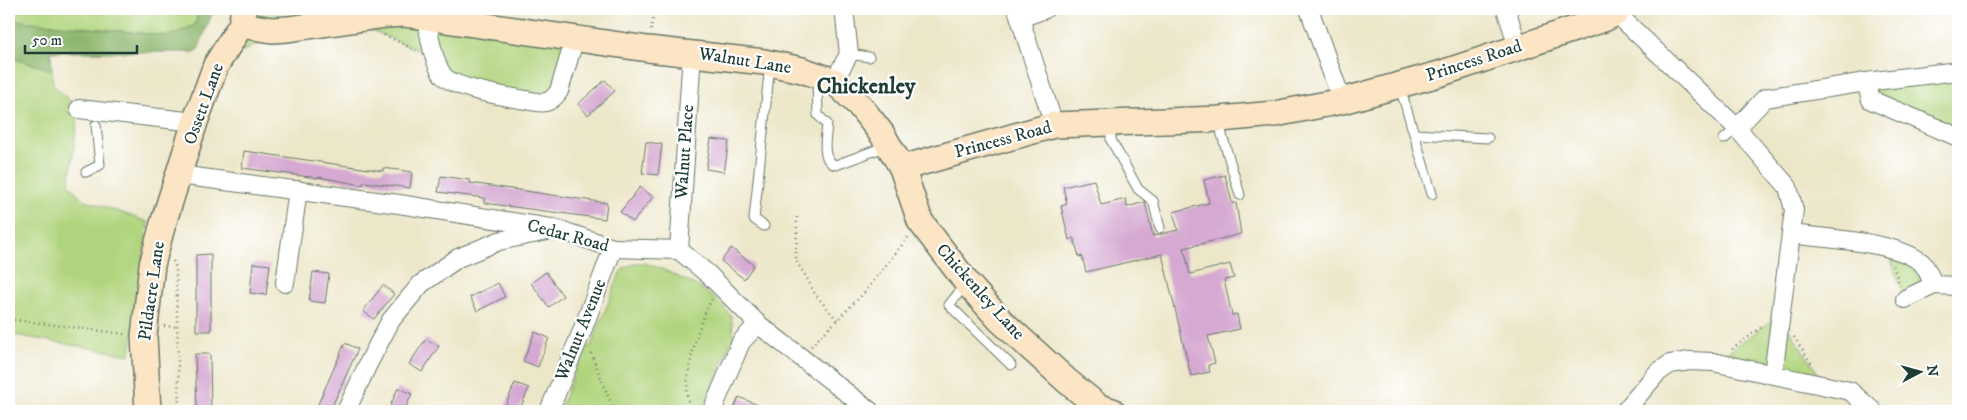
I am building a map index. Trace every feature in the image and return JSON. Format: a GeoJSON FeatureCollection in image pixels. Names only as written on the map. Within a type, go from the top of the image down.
{"type":"FeatureCollection","features":[{"type":"Feature","properties":{"kind":"street"},"geometry":{"type":"LineString","coordinates":[[825,78],[849,54],[844,9]]}},
{"type":"Feature","properties":{"kind":"street"},"geometry":{"type":"LineString","coordinates":[[1045,9],[1018,13],[1054,125]]}},
{"type":"Feature","properties":{"kind":"street"},"geometry":{"type":"LineString","coordinates":[[1309,9],[1342,101]]}},
{"type":"Feature","properties":{"kind":"street"},"geometry":{"type":"LineString","coordinates":[[1506,9],[1518,47]]}},
{"type":"Feature","properties":{"kind":"street","name":"Princess Road"},"geometry":{"type":"LineString","coordinates":[[902,168],[1054,125],[1220,119],[1275,114],[1342,101],[1439,74],[1604,19],[1617,11],[1730,133],[1788,187],[1794,210],[1773,375]]}},
{"type":"Feature","properties":{"kind":"street","name":"Walnut Lane"},"geometry":{"type":"LineString","coordinates":[[242,17],[272,30],[351,21],[378,12],[404,14],[692,53],[802,70],[825,78],[860,106],[902,168]]}},
{"type":"Feature","properties":{"kind":"street","name":"Ossett Lane"},"geometry":{"type":"LineString","coordinates":[[179,175],[195,122],[216,65],[242,17]]}},
{"type":"Feature","properties":{"kind":"street"},"geometry":{"type":"LineString","coordinates":[[426,18],[442,75],[454,83],[543,103],[555,98],[563,83],[575,38]]}},
{"type":"Feature","properties":{"kind":"street","name":"Walnut Place"},"geometry":{"type":"LineString","coordinates":[[679,250],[692,53]]}},
{"type":"Feature","properties":{"kind":"street"},"geometry":{"type":"LineString","coordinates":[[1730,133],[1766,98],[1866,82],[1958,71]]}},
{"type":"Feature","properties":{"kind":"street"},"geometry":{"type":"LineString","coordinates":[[1866,82],[1871,100],[1958,138]]}},
{"type":"Feature","properties":{"kind":"street"},"geometry":{"type":"LineString","coordinates":[[91,115],[124,113],[133,116],[195,122]]}},
{"type":"Feature","properties":{"kind":"street","name":"Chickenley Lane"},"geometry":{"type":"LineString","coordinates":[[902,168],[920,221],[967,283],[1000,320],[1102,410]]}},
{"type":"Feature","properties":{"kind":"street","name":"Cedar Road"},"geometry":{"type":"LineString","coordinates":[[179,175],[399,204],[557,229],[613,248],[679,250]]}},
{"type":"Feature","properties":{"kind":"street","name":"Pildacre Lane"},"geometry":{"type":"LineString","coordinates":[[148,411],[144,336],[152,265],[179,175]]}},
{"type":"Feature","properties":{"kind":"street"},"geometry":{"type":"LineString","coordinates":[[285,283],[298,190]]}},
{"type":"Feature","properties":{"kind":"street"},"geometry":{"type":"LineString","coordinates":[[346,411],[391,320],[421,284],[458,258],[491,244],[557,229]]}},
{"type":"Feature","properties":{"kind":"street"},"geometry":{"type":"LineString","coordinates":[[1791,234],[1886,246],[1908,254],[1923,263],[1934,285]]}},
{"type":"Feature","properties":{"kind":"street","name":"Walnut Avenue"},"geometry":{"type":"LineString","coordinates":[[549,411],[613,248]]}},
{"type":"Feature","properties":{"kind":"street"},"geometry":{"type":"LineString","coordinates":[[679,250],[720,286],[758,324],[870,411]]}},
{"type":"Feature","properties":{"kind":"street"},"geometry":{"type":"LineString","coordinates":[[1905,299],[1934,285],[1958,286]]}},
{"type":"Feature","properties":{"kind":"street"},"geometry":{"type":"LineString","coordinates":[[712,411],[740,342],[758,324]]}},
{"type":"Feature","properties":{"kind":"street"},"geometry":{"type":"LineString","coordinates":[[1625,411],[1657,374],[1670,364],[1690,361],[1713,362],[1850,391],[1873,411]]}},
{"type":"Feature","properties":{"kind":"lane"},"geometry":{"type":"LineString","coordinates":[[849,54],[869,57]]}},
{"type":"Feature","properties":{"kind":"lane"},"geometry":{"type":"LineString","coordinates":[[764,226],[754,219],[770,64]]}},
{"type":"Feature","properties":{"kind":"lane"},"geometry":{"type":"LineString","coordinates":[[825,78],[816,107],[818,115],[827,124],[826,153],[830,163],[836,165],[888,145]]}},
{"type":"Feature","properties":{"kind":"lane"},"geometry":{"type":"LineString","coordinates":[[1399,85],[1432,194]]}},
{"type":"Feature","properties":{"kind":"lane"},"geometry":{"type":"LineString","coordinates":[[86,172],[100,165],[91,115]]}},
{"type":"Feature","properties":{"kind":"lane"},"geometry":{"type":"LineString","coordinates":[[1220,119],[1222,135],[1240,196]]}},
{"type":"Feature","properties":{"kind":"lane"},"geometry":{"type":"LineString","coordinates":[[1111,124],[1111,140],[1138,188],[1153,200],[1160,228]]}},
{"type":"Feature","properties":{"kind":"lane"},"geometry":{"type":"LineString","coordinates":[[1415,134],[1488,138]]}},
{"type":"Feature","properties":{"kind":"lane"},"geometry":{"type":"LineString","coordinates":[[967,283],[949,305],[1011,365]]}},
{"type":"Feature","properties":{"kind":"path"},"geometry":{"type":"LineString","coordinates":[[351,21],[436,58]]}},
{"type":"Feature","properties":{"kind":"path"},"geometry":{"type":"LineString","coordinates":[[797,216],[796,261],[815,294],[837,320]]}},
{"type":"Feature","properties":{"kind":"path"},"geometry":{"type":"LineString","coordinates":[[799,357],[864,293],[920,221]]}},
{"type":"Feature","properties":{"kind":"path"},"geometry":{"type":"LineString","coordinates":[[1886,246],[1905,299]]}},
{"type":"Feature","properties":{"kind":"path"},"geometry":{"type":"LineString","coordinates":[[173,260],[176,268],[179,411]]}},
{"type":"Feature","properties":{"kind":"path"},"geometry":{"type":"LineString","coordinates":[[690,411],[687,392],[694,347],[706,310],[720,286]]}},
{"type":"Feature","properties":{"kind":"path"},"geometry":{"type":"LineString","coordinates":[[9,319],[144,336]]}},
{"type":"Feature","properties":{"kind":"path"},"geometry":{"type":"LineString","coordinates":[[582,331],[614,411]]}},
{"type":"Feature","properties":{"kind":"green space"},"geometry":{"type":"Polygon","coordinates":[[[9,9],[199,9],[195,25],[169,36],[12,20],[9,33],[9,9]]]}},
{"type":"Feature","properties":{"kind":"green space"},"geometry":{"type":"Polygon","coordinates":[[[199,9],[214,9],[197,52],[51,52],[52,70],[9,57],[9,33],[12,20],[169,36],[195,25],[199,9]]]}},
{"type":"Feature","properties":{"kind":"green space"},"geometry":{"type":"Polygon","coordinates":[[[244,9],[270,9],[288,29],[216,65],[244,9]]]}},
{"type":"Feature","properties":{"kind":"green space"},"geometry":{"type":"Polygon","coordinates":[[[351,21],[575,38],[555,98],[462,87],[435,58],[351,21]]]}},
{"type":"Feature","properties":{"kind":"green space"},"geometry":{"type":"Polygon","coordinates":[[[9,57],[52,70],[53,85],[79,109],[69,184],[82,199],[148,222],[130,355],[9,334],[9,57]]]}},
{"type":"Feature","properties":{"kind":"green space"},"geometry":{"type":"Polygon","coordinates":[[[1958,71],[1958,137],[1871,100],[1866,82],[1958,71]]]}},
{"type":"Feature","properties":{"kind":"green space"},"geometry":{"type":"Polygon","coordinates":[[[1886,246],[1908,254],[1934,285],[1905,299],[1886,246]]]}},
{"type":"Feature","properties":{"kind":"green space"},"geometry":{"type":"Polygon","coordinates":[[[637,263],[645,263],[662,269],[699,287],[721,304],[731,316],[734,336],[702,411],[559,411],[584,350],[592,344],[620,273],[624,268],[637,263]]]}},
{"type":"Feature","properties":{"kind":"green space"},"geometry":{"type":"Polygon","coordinates":[[[1780,315],[1826,386],[1713,362],[1780,315]]]}},
{"type":"Feature","properties":{"kind":"building"},"geometry":{"type":"Polygon","coordinates":[[[605,80],[615,91],[588,115],[578,104],[605,80]]]}},
{"type":"Feature","properties":{"kind":"building"},"geometry":{"type":"Polygon","coordinates":[[[711,139],[729,141],[724,172],[706,169],[711,139]]]}},
{"type":"Feature","properties":{"kind":"building"},"geometry":{"type":"Polygon","coordinates":[[[646,142],[662,144],[658,175],[642,173],[646,142]]]}},
{"type":"Feature","properties":{"kind":"building"},"geometry":{"type":"Polygon","coordinates":[[[244,151],[383,171],[383,168],[412,172],[410,188],[364,182],[363,185],[318,177],[242,168],[244,151]]]}},
{"type":"Feature","properties":{"kind":"building"},"geometry":{"type":"Polygon","coordinates":[[[1225,175],[1232,203],[1236,203],[1241,234],[1184,248],[1190,274],[1230,264],[1234,278],[1224,280],[1232,315],[1237,314],[1240,329],[1208,336],[1215,363],[1208,365],[1210,372],[1191,376],[1162,254],[1086,272],[1082,256],[1079,257],[1074,238],[1069,240],[1061,206],[1067,204],[1063,187],[1094,180],[1101,205],[1126,199],[1127,207],[1145,202],[1153,236],[1178,230],[1173,212],[1209,203],[1204,180],[1225,175]]]}},
{"type":"Feature","properties":{"kind":"building"},"geometry":{"type":"Polygon","coordinates":[[[441,176],[470,180],[470,183],[607,203],[605,219],[484,203],[484,198],[438,192],[441,176]]]}},
{"type":"Feature","properties":{"kind":"building"},"geometry":{"type":"Polygon","coordinates":[[[640,187],[653,197],[633,222],[620,212],[640,187]]]}},
{"type":"Feature","properties":{"kind":"building"},"geometry":{"type":"Polygon","coordinates":[[[731,248],[754,265],[744,279],[721,261],[731,248]]]}},
{"type":"Feature","properties":{"kind":"building"},"geometry":{"type":"Polygon","coordinates":[[[211,254],[211,331],[196,331],[196,255],[211,254]]]}},
{"type":"Feature","properties":{"kind":"building"},"geometry":{"type":"Polygon","coordinates":[[[253,263],[270,265],[266,295],[250,293],[253,263]]]}},
{"type":"Feature","properties":{"kind":"building"},"geometry":{"type":"Polygon","coordinates":[[[313,272],[329,274],[325,303],[309,301],[313,272]]]}},
{"type":"Feature","properties":{"kind":"building"},"geometry":{"type":"Polygon","coordinates":[[[546,272],[563,296],[549,307],[531,283],[546,272]]]}},
{"type":"Feature","properties":{"kind":"building"},"geometry":{"type":"Polygon","coordinates":[[[498,283],[505,297],[477,311],[470,297],[498,283]]]}},
{"type":"Feature","properties":{"kind":"building"},"geometry":{"type":"Polygon","coordinates":[[[383,285],[394,294],[374,319],[363,311],[383,285]]]}},
{"type":"Feature","properties":{"kind":"building"},"geometry":{"type":"Polygon","coordinates":[[[535,332],[549,338],[538,367],[523,361],[535,332]]]}},
{"type":"Feature","properties":{"kind":"building"},"geometry":{"type":"Polygon","coordinates":[[[426,339],[439,346],[422,372],[409,364],[426,339]]]}},
{"type":"Feature","properties":{"kind":"building"},"geometry":{"type":"Polygon","coordinates":[[[345,343],[358,349],[330,411],[315,411],[345,343]]]}},
{"type":"Feature","properties":{"kind":"building"},"geometry":{"type":"Polygon","coordinates":[[[195,354],[210,354],[211,411],[197,411],[195,354]]]}},
{"type":"Feature","properties":{"kind":"building"},"geometry":{"type":"Polygon","coordinates":[[[515,383],[529,388],[519,411],[503,411],[515,383]]]}},
{"type":"Feature","properties":{"kind":"building"},"geometry":{"type":"Polygon","coordinates":[[[398,388],[412,394],[404,411],[388,411],[398,388]]]}},
{"type":"Feature","properties":{"kind":"building"},"geometry":{"type":"Polygon","coordinates":[[[739,397],[772,411],[733,411],[739,397]]]}},
{"type":"Feature","properties":{"kind":"district","name":"Chickenley"},"geometry":{"type":"Point","coordinates":[866,86]}}]}
